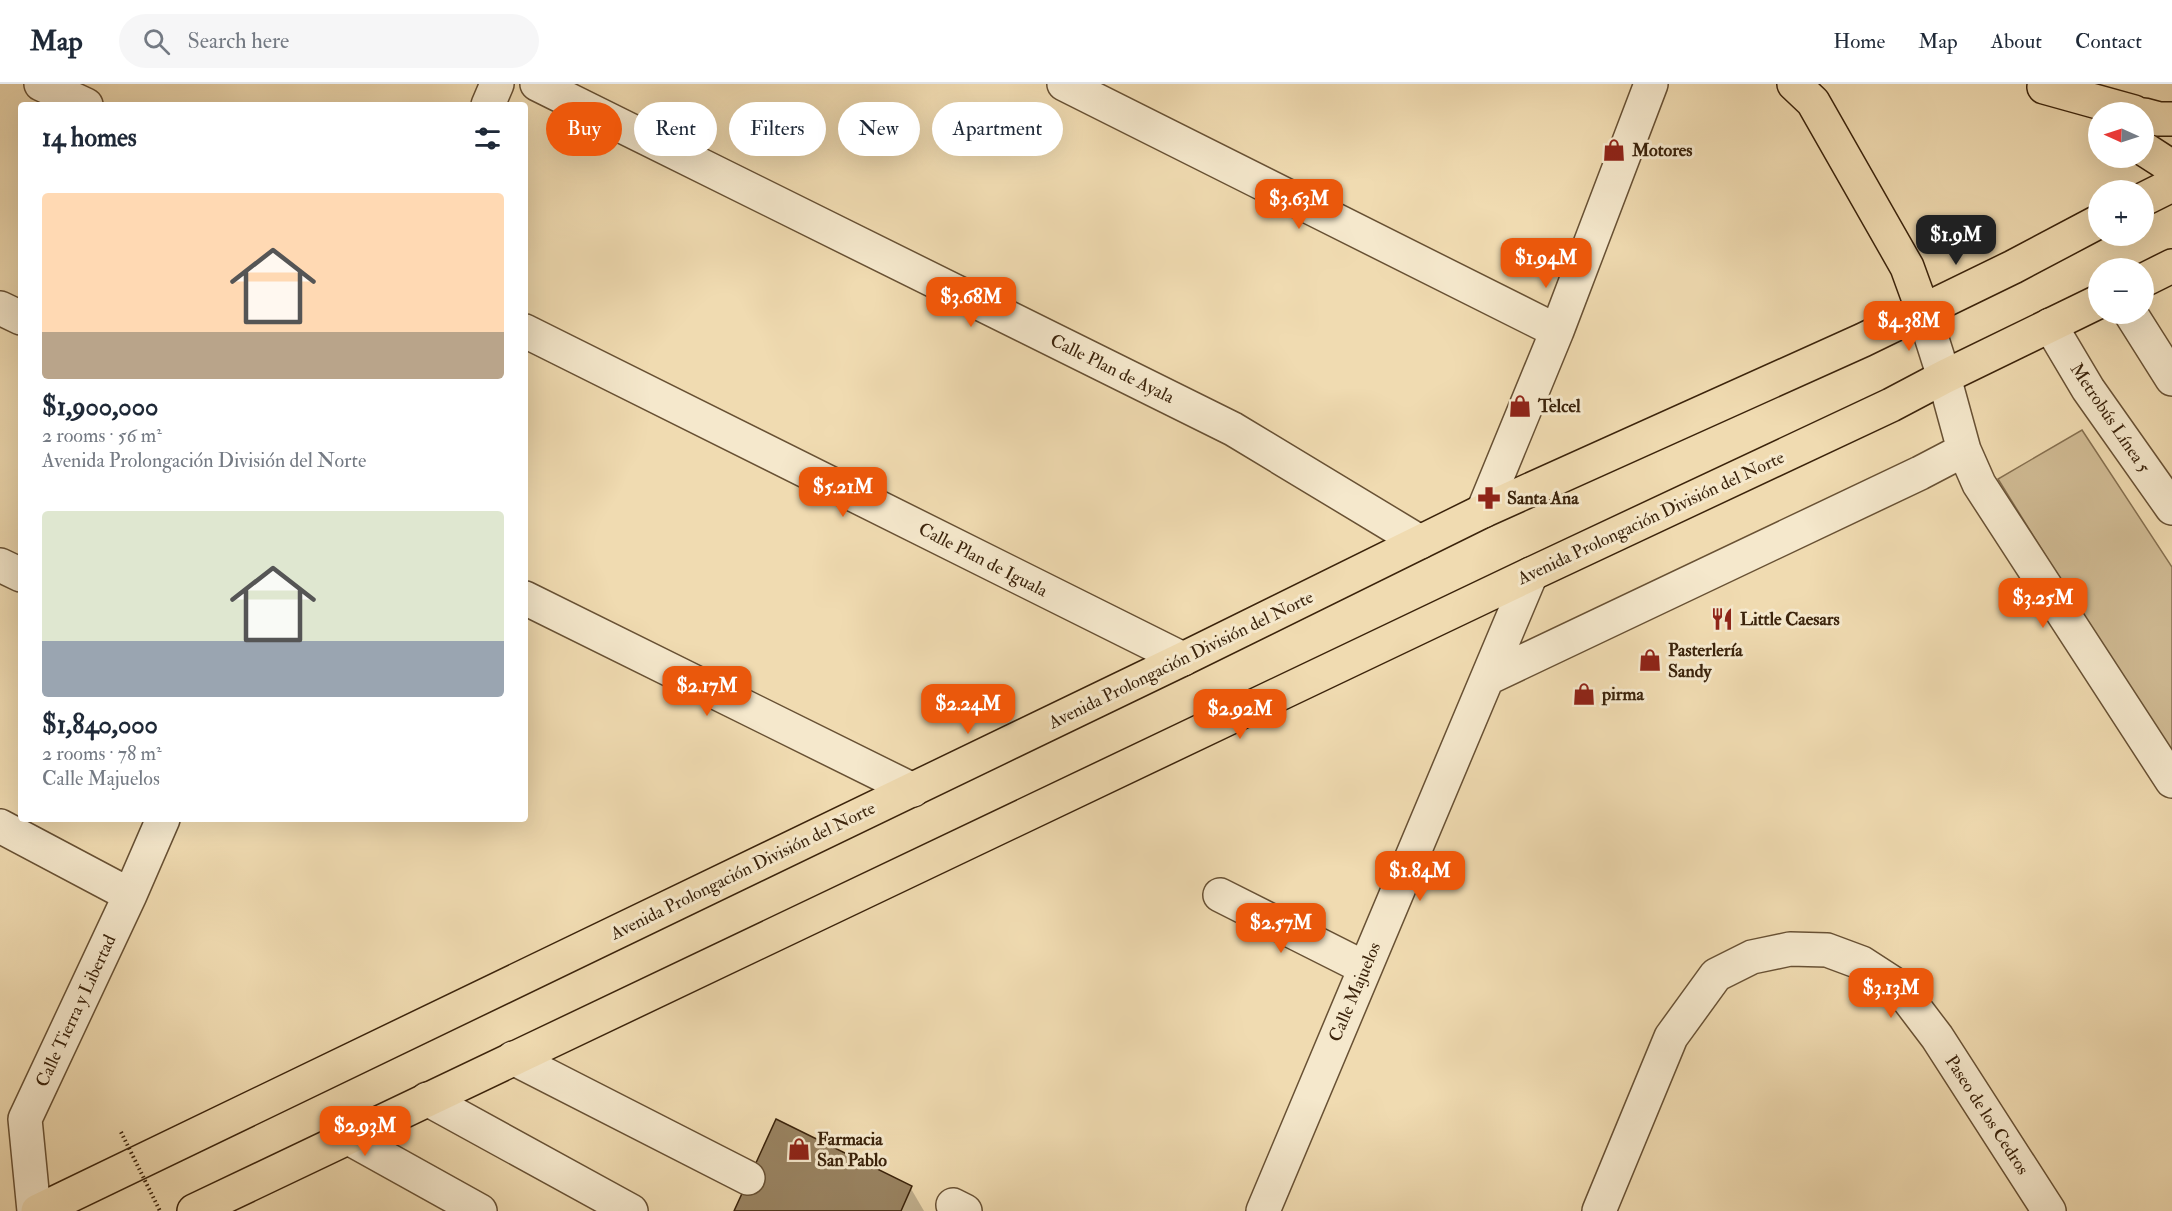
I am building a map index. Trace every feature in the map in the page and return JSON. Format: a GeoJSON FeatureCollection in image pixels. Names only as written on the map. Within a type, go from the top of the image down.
{"type":"FeatureCollection","features":[{"type":"Feature","properties":{"kind":"main road"},"geometry":{"type":"LineString","coordinates":[[1794,84],[1813,102],[1891,238],[1907,267],[1923,311]]}},
{"type":"Feature","properties":{"kind":"main road"},"geometry":{"type":"LineString","coordinates":[[2041,85],[2100,102]]}},
{"type":"Feature","properties":{"kind":"main road"},"geometry":{"type":"LineString","coordinates":[[2041,85],[2088,115]]}},
{"type":"Feature","properties":{"kind":"main road"},"geometry":{"type":"LineString","coordinates":[[2154,118],[2172,118]]}},
{"type":"Feature","properties":{"kind":"main road"},"geometry":{"type":"LineString","coordinates":[[2154,155],[2172,167]]}},
{"type":"Feature","properties":{"kind":"main road"},"geometry":{"type":"LineString","coordinates":[[2154,195],[2172,185]]}},
{"type":"Feature","properties":{"kind":"main road","name":"Avenida Prolongación División del Norte"},"geometry":{"type":"LineString","coordinates":[[36,1211],[1183,660],[1483,511],[1841,350],[2013,267],[2088,227]]}},
{"type":"Feature","properties":{"kind":"main road"},"geometry":{"type":"LineString","coordinates":[[2154,275],[2172,266]]}},
{"type":"Feature","properties":{"kind":"main road","name":"Avenida Prolongación División del Norte"},"geometry":{"type":"LineString","coordinates":[[198,1210],[426,1099],[1892,405],[1944,376],[2088,307]]}},
{"type":"Feature","properties":{"kind":"street"},"geometry":{"type":"LineString","coordinates":[[41,84],[80,102]]}},
{"type":"Feature","properties":{"kind":"street"},"geometry":{"type":"LineString","coordinates":[[489,102],[497,84]]}},
{"type":"Feature","properties":{"kind":"street","name":"Calle Plan de Ayala"},"geometry":{"type":"LineString","coordinates":[[537,84],[1233,429],[1420,542]]}},
{"type":"Feature","properties":{"kind":"street"},"geometry":{"type":"LineString","coordinates":[[1064,84],[1557,331]]}},
{"type":"Feature","properties":{"kind":"street"},"geometry":{"type":"LineString","coordinates":[[1483,511],[1557,331],[1652,84]]}},
{"type":"Feature","properties":{"kind":"street"},"geometry":{"type":"LineString","coordinates":[[0,308],[18,317]]}},
{"type":"Feature","properties":{"kind":"street"},"geometry":{"type":"LineString","coordinates":[[1923,311],[1964,450],[1979,484],[2172,781]]}},
{"type":"Feature","properties":{"kind":"street"},"geometry":{"type":"LineString","coordinates":[[2154,315],[2172,344]]}},
{"type":"Feature","properties":{"kind":"street"},"geometry":{"type":"LineString","coordinates":[[2137,324],[2172,379]]}},
{"type":"Feature","properties":{"kind":"street","name":"Metrobús Línea 5"},"geometry":{"type":"LineString","coordinates":[[2050,325],[2088,389],[2172,508]]}},
{"type":"Feature","properties":{"kind":"street","name":"Calle Plan de Iguala"},"geometry":{"type":"LineString","coordinates":[[528,332],[1183,660]]}},
{"type":"Feature","properties":{"kind":"street"},"geometry":{"type":"LineString","coordinates":[[1488,678],[1964,450]]}},
{"type":"Feature","properties":{"kind":"street"},"geometry":{"type":"LineString","coordinates":[[0,565],[18,574]]}},
{"type":"Feature","properties":{"kind":"street","name":"Calle Majuelos"},"geometry":{"type":"LineString","coordinates":[[1263,1211],[1531,574]]}},
{"type":"Feature","properties":{"kind":"street"},"geometry":{"type":"LineString","coordinates":[[528,599],[913,790]]}},
{"type":"Feature","properties":{"kind":"street","name":"Calle Tierra y Libertad"},"geometry":{"type":"LineString","coordinates":[[36,1211],[13,1113],[130,895],[162,822]]}},
{"type":"Feature","properties":{"kind":"street"},"geometry":{"type":"LineString","coordinates":[[0,826],[130,895]]}},
{"type":"Feature","properties":{"kind":"street"},"geometry":{"type":"LineString","coordinates":[[1220,895],[1365,968]]}},
{"type":"Feature","properties":{"kind":"street","name":"Paseo de los Cedros"},"geometry":{"type":"LineString","coordinates":[[1599,1211],[1671,1037],[1716,975],[1752,957],[1790,949],[1827,950],[1862,963],[1899,987],[1937,1037],[2049,1211]]}},
{"type":"Feature","properties":{"kind":"street"},"geometry":{"type":"LineString","coordinates":[[513,1058],[748,1178]]}},
{"type":"Feature","properties":{"kind":"street"},"geometry":{"type":"LineString","coordinates":[[426,1099],[631,1211]]}},
{"type":"Feature","properties":{"kind":"street"},"geometry":{"type":"LineString","coordinates":[[347,1137],[480,1211]]}},
{"type":"Feature","properties":{"kind":"path"},"geometry":{"type":"LineString","coordinates":[[120,1132],[159,1211]]}},
{"type":"Feature","properties":{"kind":"shaded area"},"geometry":{"type":"Polygon","coordinates":[[[2082,430],[2172,567],[2172,759],[1998,479],[2082,430]]]}},
{"type":"Feature","properties":{"kind":"building","name":"Farmacia San Pablo"},"geometry":{"type":"Polygon","coordinates":[[[776,1119],[912,1186],[901,1211],[734,1211],[776,1119]]]}},
{"type":"Feature","properties":{"kind":"place","name":"Motores"},"geometry":{"type":"Point","coordinates":[1614,150]}},
{"type":"Feature","properties":{"kind":"place","name":"Telcel"},"geometry":{"type":"Point","coordinates":[1520,406]}},
{"type":"Feature","properties":{"kind":"place","name":"Santa Ana"},"geometry":{"type":"Point","coordinates":[1489,498]}},
{"type":"Feature","properties":{"kind":"place","name":"Little Caesars"},"geometry":{"type":"Point","coordinates":[1722,619]}},
{"type":"Feature","properties":{"kind":"place","name":"Pasterlería Sandy"},"geometry":{"type":"Point","coordinates":[1650,660]}},
{"type":"Feature","properties":{"kind":"place","name":"pirma"},"geometry":{"type":"Point","coordinates":[1584,694]}},
{"type":"Feature","properties":{"kind":"place","name":"Farmacia San Pablo"},"geometry":{"type":"Point","coordinates":[799,1149]}}]}
